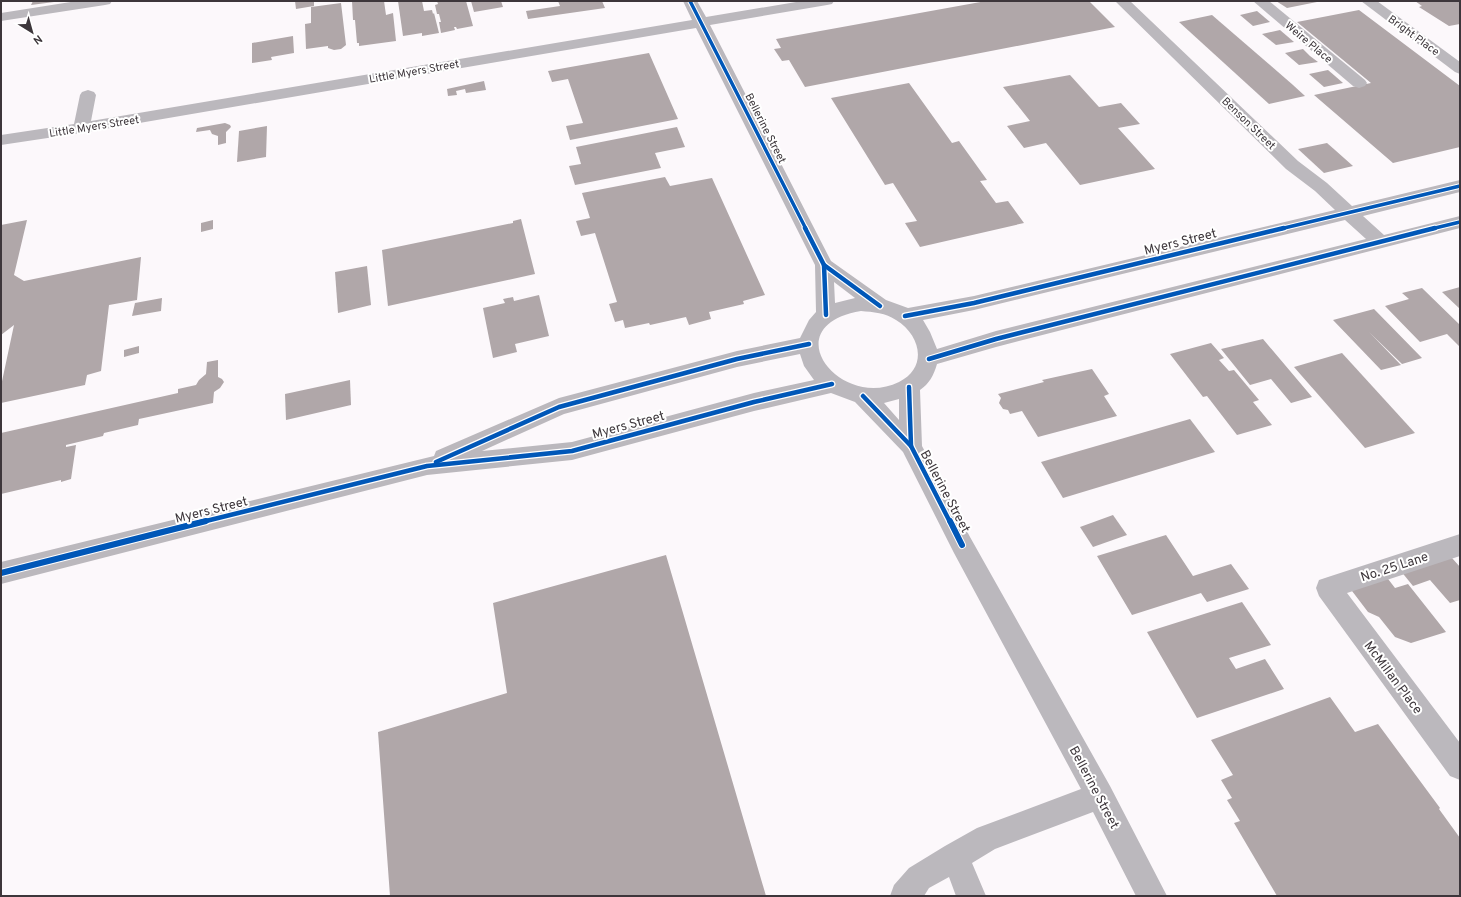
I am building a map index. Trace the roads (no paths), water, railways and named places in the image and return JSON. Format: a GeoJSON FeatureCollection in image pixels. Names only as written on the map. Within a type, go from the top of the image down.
{"type":"FeatureCollection","features":[{"type":"Feature","properties":{"kind":"street"},"geometry":{"type":"LineString","coordinates":[[1,17],[105,1]]}},
{"type":"Feature","properties":{"kind":"street","name":"Bellerine Street"},"geometry":{"type":"LineString","coordinates":[[690,1],[824,265],[826,315]]}},
{"type":"Feature","properties":{"kind":"street","name":"Little Myers Street"},"geometry":{"type":"LineString","coordinates":[[1,140],[81,128],[827,1]]}},
{"type":"Feature","properties":{"kind":"street","name":"Benson Street"},"geometry":{"type":"LineString","coordinates":[[1122,1],[1292,165],[1321,187],[1380,242]]}},
{"type":"Feature","properties":{"kind":"street","name":"Weire Place"},"geometry":{"type":"LineString","coordinates":[[1260,1],[1359,83]]}},
{"type":"Feature","properties":{"kind":"street","name":"Bright Place"},"geometry":{"type":"LineString","coordinates":[[1368,1],[1460,69]]}},
{"type":"Feature","properties":{"kind":"street"},"geometry":{"type":"LineString","coordinates":[[81,128],[88,95]]}},
{"type":"Feature","properties":{"kind":"street","name":"Myers Street"},"geometry":{"type":"LineString","coordinates":[[905,316],[974,303],[1460,186]]}},
{"type":"Feature","properties":{"kind":"street"},"geometry":{"type":"LineString","coordinates":[[929,359],[996,339],[1460,222]]}},
{"type":"Feature","properties":{"kind":"street","name":"Bellerine Street"},"geometry":{"type":"LineString","coordinates":[[824,265],[880,306]]}},
{"type":"Feature","properties":{"kind":"street"},"geometry":{"type":"LineString","coordinates":[[861,304],[880,306],[905,316],[919,328],[927,343],[929,359],[925,370],[919,379],[909,387],[895,393],[880,396],[863,396],[832,384],[819,372],[811,358],[809,344],[811,333],[817,323],[826,315],[842,307],[861,304]]}},
{"type":"Feature","properties":{"kind":"street","name":"Myers Street"},"geometry":{"type":"LineString","coordinates":[[427,466],[559,407],[737,359],[809,344]]}},
{"type":"Feature","properties":{"kind":"street","name":"Myers Street"},"geometry":{"type":"LineString","coordinates":[[1,573],[427,466],[572,451],[754,402],[832,384]]}},
{"type":"Feature","properties":{"kind":"street","name":"Bellerine Street"},"geometry":{"type":"LineString","coordinates":[[909,387],[910,446]]}},
{"type":"Feature","properties":{"kind":"street","name":"Bellerine Street"},"geometry":{"type":"LineString","coordinates":[[863,396],[910,446],[962,545],[1100,796],[1152,896]]}},
{"type":"Feature","properties":{"kind":"street","name":"No. 25 Lane"},"geometry":{"type":"LineString","coordinates":[[1328,588],[1460,544]]}},
{"type":"Feature","properties":{"kind":"street","name":"McMillan Place"},"geometry":{"type":"LineString","coordinates":[[1328,588],[1460,766]]}},
{"type":"Feature","properties":{"kind":"street"},"geometry":{"type":"LineString","coordinates":[[905,896],[919,878],[987,838],[1100,796]]}},
{"type":"Feature","properties":{"kind":"street"},"geometry":{"type":"LineString","coordinates":[[955,856],[971,896]]}}]}
